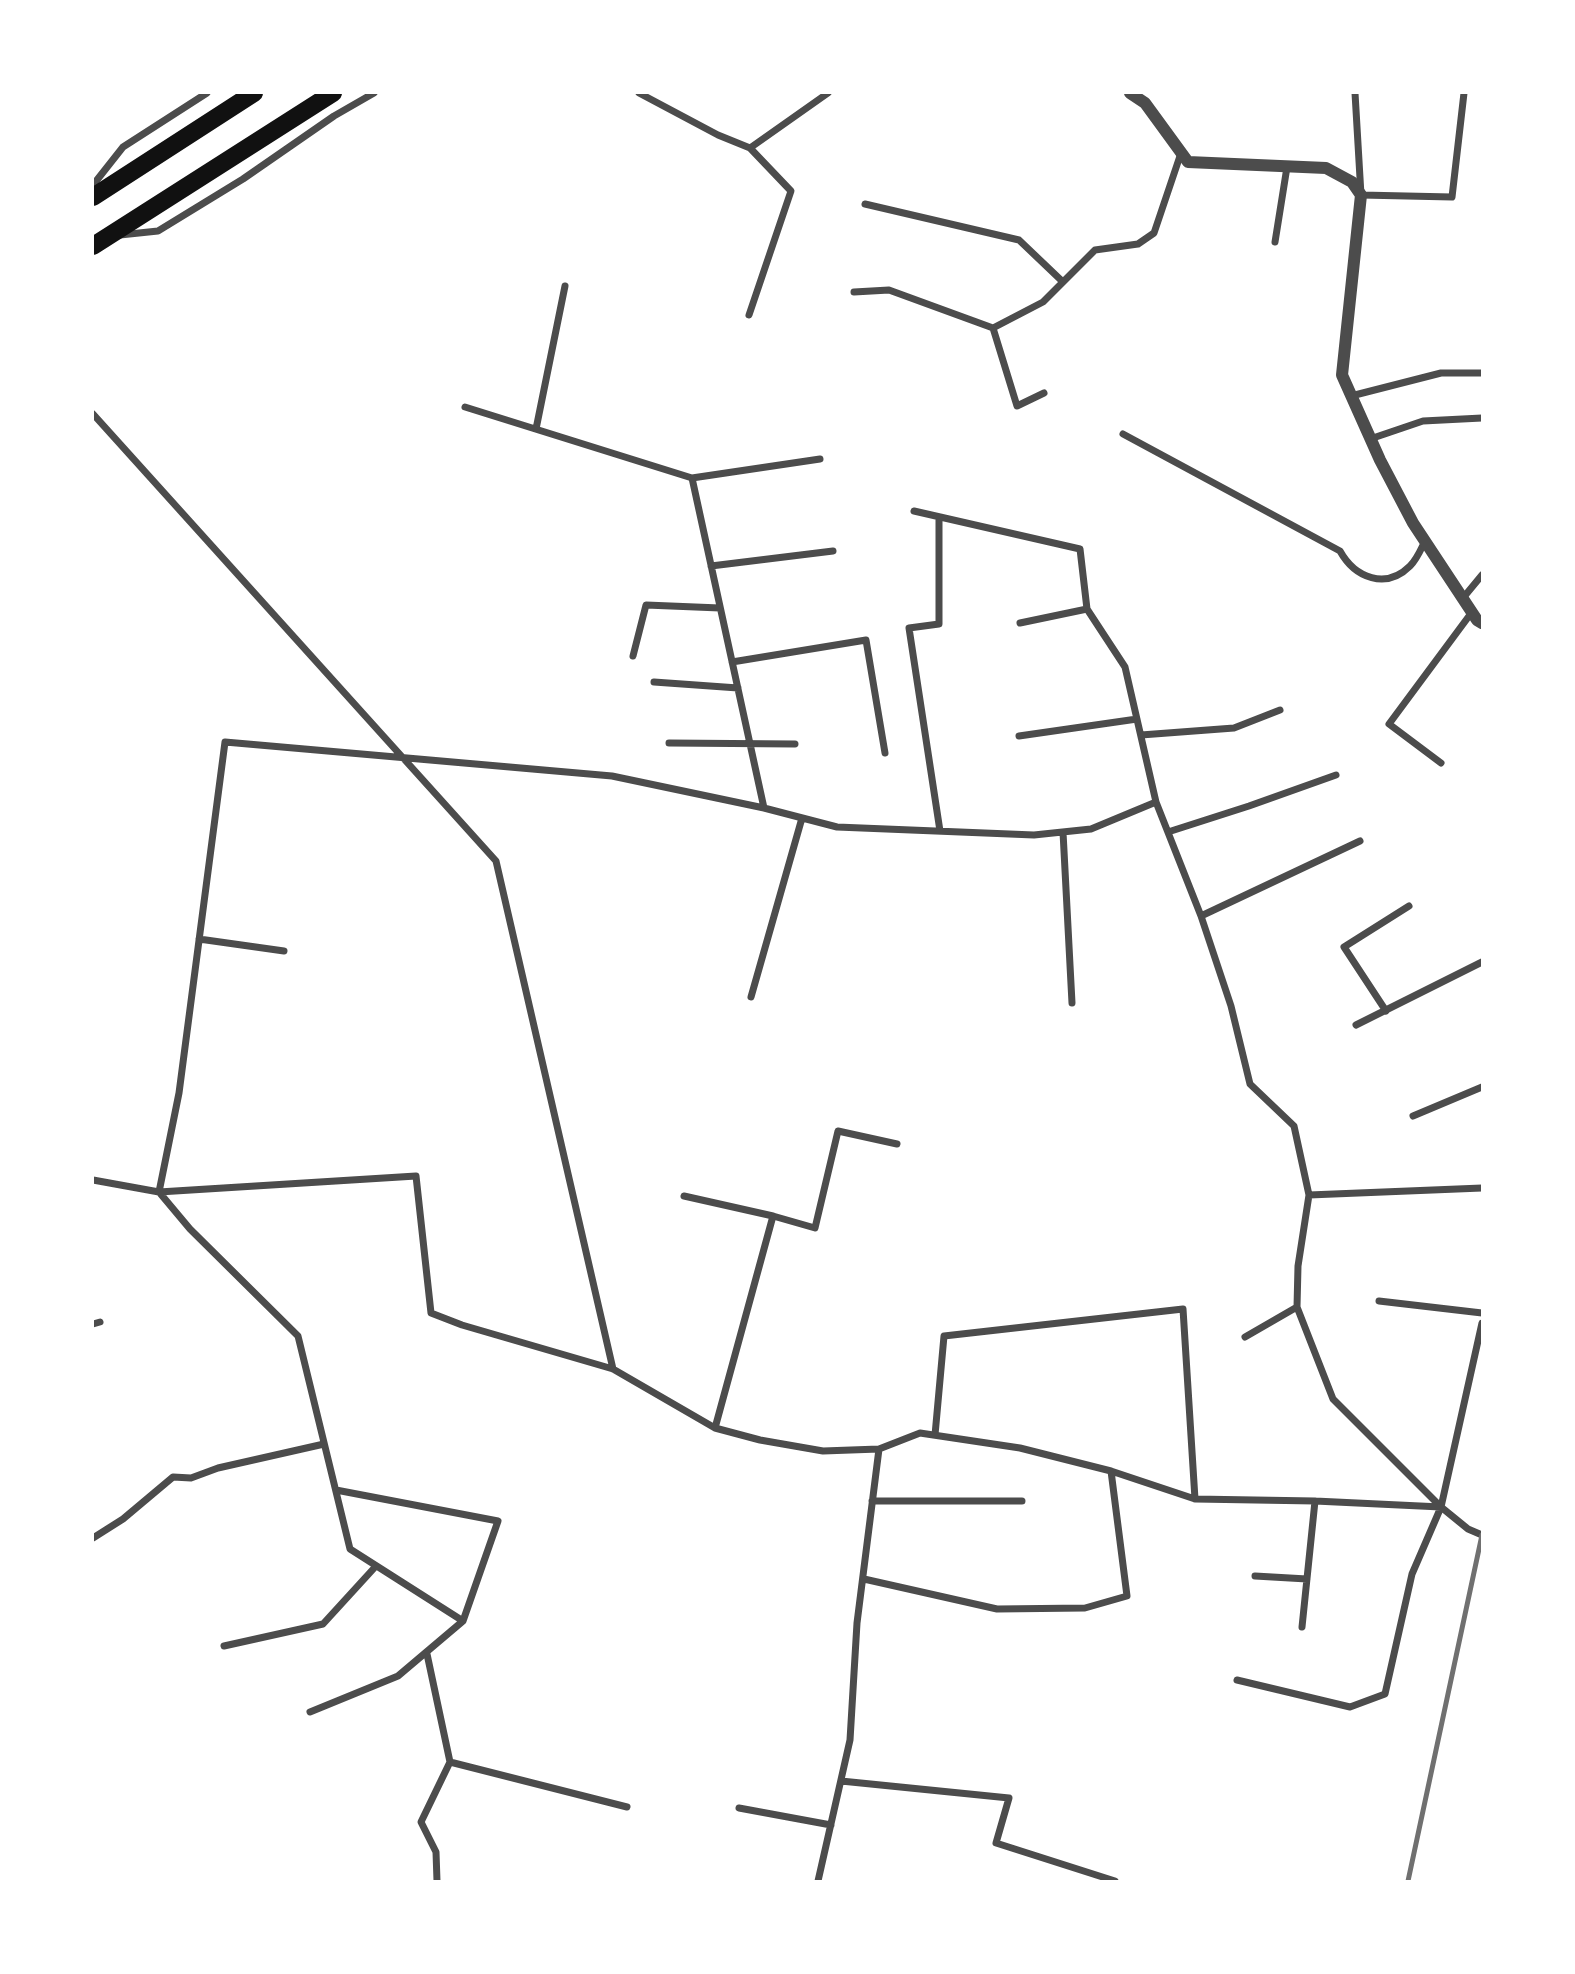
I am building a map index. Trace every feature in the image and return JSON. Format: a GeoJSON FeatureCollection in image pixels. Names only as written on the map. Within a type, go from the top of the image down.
{"type":"FeatureCollection","features":[{"type":"Feature","properties":{"kind":"highway"},"geometry":{"type":"LineString","coordinates":[[93,197],[254,93]]}},
{"type":"Feature","properties":{"kind":"highway"},"geometry":{"type":"LineString","coordinates":[[93,246],[333,93]]}},
{"type":"Feature","properties":{"kind":"street"},"geometry":{"type":"LineString","coordinates":[[93,186],[123,146],[207,93]]}},
{"type":"Feature","properties":{"kind":"street"},"geometry":{"type":"LineString","coordinates":[[109,236],[158,231],[243,179],[334,116],[374,93]]}},
{"type":"Feature","properties":{"kind":"street"},"geometry":{"type":"LineString","coordinates":[[639,93],[718,135],[750,148],[791,191],[749,315]]}},
{"type":"Feature","properties":{"kind":"street"},"geometry":{"type":"LineString","coordinates":[[750,148],[828,93]]}},
{"type":"Feature","properties":{"kind":"street"},"geometry":{"type":"LineString","coordinates":[[1130,93],[1145,103],[1188,162],[1326,169],[1352,182],[1361,195]]}},
{"type":"Feature","properties":{"kind":"street"},"geometry":{"type":"LineString","coordinates":[[1355,93],[1361,195],[1342,375],[1370,439],[1413,523],[1482,623]]}},
{"type":"Feature","properties":{"kind":"street"},"geometry":{"type":"LineString","coordinates":[[1361,195],[1452,197],[1464,93]]}},
{"type":"Feature","properties":{"kind":"street"},"geometry":{"type":"LineString","coordinates":[[854,292],[889,290],[993,328],[1043,302],[1095,250],[1138,244],[1154,233],[1181,153]]}},
{"type":"Feature","properties":{"kind":"street"},"geometry":{"type":"LineString","coordinates":[[1275,242],[1287,167]]}},
{"type":"Feature","properties":{"kind":"street"},"geometry":{"type":"LineString","coordinates":[[865,205],[1019,240],[1063,282]]}},
{"type":"Feature","properties":{"kind":"street"},"geometry":{"type":"LineString","coordinates":[[536,429],[565,286]]}},
{"type":"Feature","properties":{"kind":"street"},"geometry":{"type":"LineString","coordinates":[[993,328],[1017,406],[1044,393]]}},
{"type":"Feature","properties":{"kind":"street"},"geometry":{"type":"LineString","coordinates":[[1351,396],[1441,373],[1482,373]]}},
{"type":"Feature","properties":{"kind":"street"},"geometry":{"type":"LineString","coordinates":[[465,407],[692,478],[820,459]]}},
{"type":"Feature","properties":{"kind":"street"},"geometry":{"type":"LineString","coordinates":[[93,414],[495,861],[613,1369]]}},
{"type":"Feature","properties":{"kind":"street"},"geometry":{"type":"LineString","coordinates":[[1370,439],[1423,421],[1482,418]]}},
{"type":"Feature","properties":{"kind":"street"},"geometry":{"type":"LineString","coordinates":[[1123,434],[1340,551],[1347,564],[1357,573],[1381,579],[1397,575],[1412,565],[1425,541]]}},
{"type":"Feature","properties":{"kind":"street"},"geometry":{"type":"LineString","coordinates":[[692,478],[764,808]]}},
{"type":"Feature","properties":{"kind":"street"},"geometry":{"type":"LineString","coordinates":[[914,510],[1080,550],[1087,608],[1125,667],[1156,802],[1201,916],[1231,1006],[1250,1084],[1294,1126],[1309,1195],[1298,1266],[1297,1307],[1333,1399],[1441,1507],[1468,1529],[1482,1535]]}},
{"type":"Feature","properties":{"kind":"street"},"geometry":{"type":"LineString","coordinates":[[939,517],[939,624],[909,628],[940,831]]}},
{"type":"Feature","properties":{"kind":"street"},"geometry":{"type":"LineString","coordinates":[[711,566],[833,551]]}},
{"type":"Feature","properties":{"kind":"street"},"geometry":{"type":"LineString","coordinates":[[1463,598],[1482,575]]}},
{"type":"Feature","properties":{"kind":"street"},"geometry":{"type":"LineString","coordinates":[[633,656],[646,605],[720,608]]}},
{"type":"Feature","properties":{"kind":"street"},"geometry":{"type":"LineString","coordinates":[[1020,623],[1087,608]]}},
{"type":"Feature","properties":{"kind":"street"},"geometry":{"type":"LineString","coordinates":[[1441,763],[1389,724],[1472,612]]}},
{"type":"Feature","properties":{"kind":"street"},"geometry":{"type":"LineString","coordinates":[[732,662],[866,640],[885,753]]}},
{"type":"Feature","properties":{"kind":"street"},"geometry":{"type":"LineString","coordinates":[[654,682],[738,688]]}},
{"type":"Feature","properties":{"kind":"street"},"geometry":{"type":"LineString","coordinates":[[1141,735],[1234,728],[1280,710]]}},
{"type":"Feature","properties":{"kind":"street"},"geometry":{"type":"LineString","coordinates":[[1019,736],[1137,719]]}},
{"type":"Feature","properties":{"kind":"street"},"geometry":{"type":"LineString","coordinates":[[159,1192],[179,1093],[225,742],[612,776],[764,808],[837,827],[1034,835],[1091,829],[1156,802]]}},
{"type":"Feature","properties":{"kind":"street"},"geometry":{"type":"LineString","coordinates":[[669,743],[795,744]]}},
{"type":"Feature","properties":{"kind":"street"},"geometry":{"type":"LineString","coordinates":[[1168,832],[1336,775]]}},
{"type":"Feature","properties":{"kind":"street"},"geometry":{"type":"LineString","coordinates":[[751,997],[802,818]]}},
{"type":"Feature","properties":{"kind":"street"},"geometry":{"type":"LineString","coordinates":[[1063,832],[1072,1003]]}},
{"type":"Feature","properties":{"kind":"street"},"geometry":{"type":"LineString","coordinates":[[1201,916],[1360,841]]}},
{"type":"Feature","properties":{"kind":"street"},"geometry":{"type":"LineString","coordinates":[[1386,1011],[1344,947],[1409,905]]}},
{"type":"Feature","properties":{"kind":"street"},"geometry":{"type":"LineString","coordinates":[[199,939],[284,951]]}},
{"type":"Feature","properties":{"kind":"street"},"geometry":{"type":"LineString","coordinates":[[1356,1025],[1482,962]]}},
{"type":"Feature","properties":{"kind":"street"},"geometry":{"type":"LineString","coordinates":[[1413,1116],[1482,1087]]}},
{"type":"Feature","properties":{"kind":"street"},"geometry":{"type":"LineString","coordinates":[[684,1196],[815,1228],[838,1130],[897,1144]]}},
{"type":"Feature","properties":{"kind":"street"},"geometry":{"type":"LineString","coordinates":[[93,1180],[159,1192],[416,1176],[431,1313],[462,1325],[613,1369],[715,1428],[760,1440],[823,1451],[878,1449],[920,1433],[1020,1447],[1111,1471],[1195,1499],[1441,1507]]}},
{"type":"Feature","properties":{"kind":"street"},"geometry":{"type":"LineString","coordinates":[[1309,1195],[1482,1188]]}},
{"type":"Feature","properties":{"kind":"street"},"geometry":{"type":"LineString","coordinates":[[159,1192],[190,1229],[298,1336],[350,1549],[463,1622]]}},
{"type":"Feature","properties":{"kind":"street"},"geometry":{"type":"LineString","coordinates":[[715,1428],[773,1216]]}},
{"type":"Feature","properties":{"kind":"street"},"geometry":{"type":"LineString","coordinates":[[1378,1301],[1482,1313]]}},
{"type":"Feature","properties":{"kind":"street"},"geometry":{"type":"LineString","coordinates":[[1245,1336],[1297,1307]]}},
{"type":"Feature","properties":{"kind":"street"},"geometry":{"type":"LineString","coordinates":[[935,1436],[944,1336],[1183,1309],[1195,1499]]}},
{"type":"Feature","properties":{"kind":"street"},"geometry":{"type":"LineString","coordinates":[[1237,1680],[1350,1707],[1385,1694],[1412,1574],[1441,1507],[1482,1324]]}},
{"type":"Feature","properties":{"kind":"street"},"geometry":{"type":"LineString","coordinates":[[93,1538],[123,1519],[173,1477],[191,1478],[218,1468],[324,1444]]}},
{"type":"Feature","properties":{"kind":"street"},"geometry":{"type":"LineString","coordinates":[[818,1881],[850,1740],[857,1623],[878,1449]]}},
{"type":"Feature","properties":{"kind":"street"},"geometry":{"type":"LineString","coordinates":[[864,1579],[997,1609],[1084,1608],[1127,1597],[1111,1471]]}},
{"type":"Feature","properties":{"kind":"street"},"geometry":{"type":"LineString","coordinates":[[310,1712],[398,1676],[463,1622],[498,1521],[336,1490]]}},
{"type":"Feature","properties":{"kind":"street"},"geometry":{"type":"LineString","coordinates":[[872,1501],[1022,1502]]}},
{"type":"Feature","properties":{"kind":"street"},"geometry":{"type":"LineString","coordinates":[[1302,1627],[1315,1501]]}},
{"type":"Feature","properties":{"kind":"street"},"geometry":{"type":"LineString","coordinates":[[224,1646],[323,1624],[376,1566]]}},
{"type":"Feature","properties":{"kind":"street"},"geometry":{"type":"LineString","coordinates":[[1255,1576],[1307,1578]]}},
{"type":"Feature","properties":{"kind":"street"},"geometry":{"type":"LineString","coordinates":[[427,1654],[450,1762],[421,1822],[436,1852],[437,1881]]}},
{"type":"Feature","properties":{"kind":"street"},"geometry":{"type":"LineString","coordinates":[[450,1762],[627,1807]]}},
{"type":"Feature","properties":{"kind":"street"},"geometry":{"type":"LineString","coordinates":[[841,1781],[1009,1798],[996,1843],[1115,1881]]}},
{"type":"Feature","properties":{"kind":"street"},"geometry":{"type":"LineString","coordinates":[[739,1808],[831,1825]]}},
{"type":"Feature","properties":{"kind":"railway"},"geometry":{"type":"LineString","coordinates":[[1408,1881],[1482,1535]]}}]}
